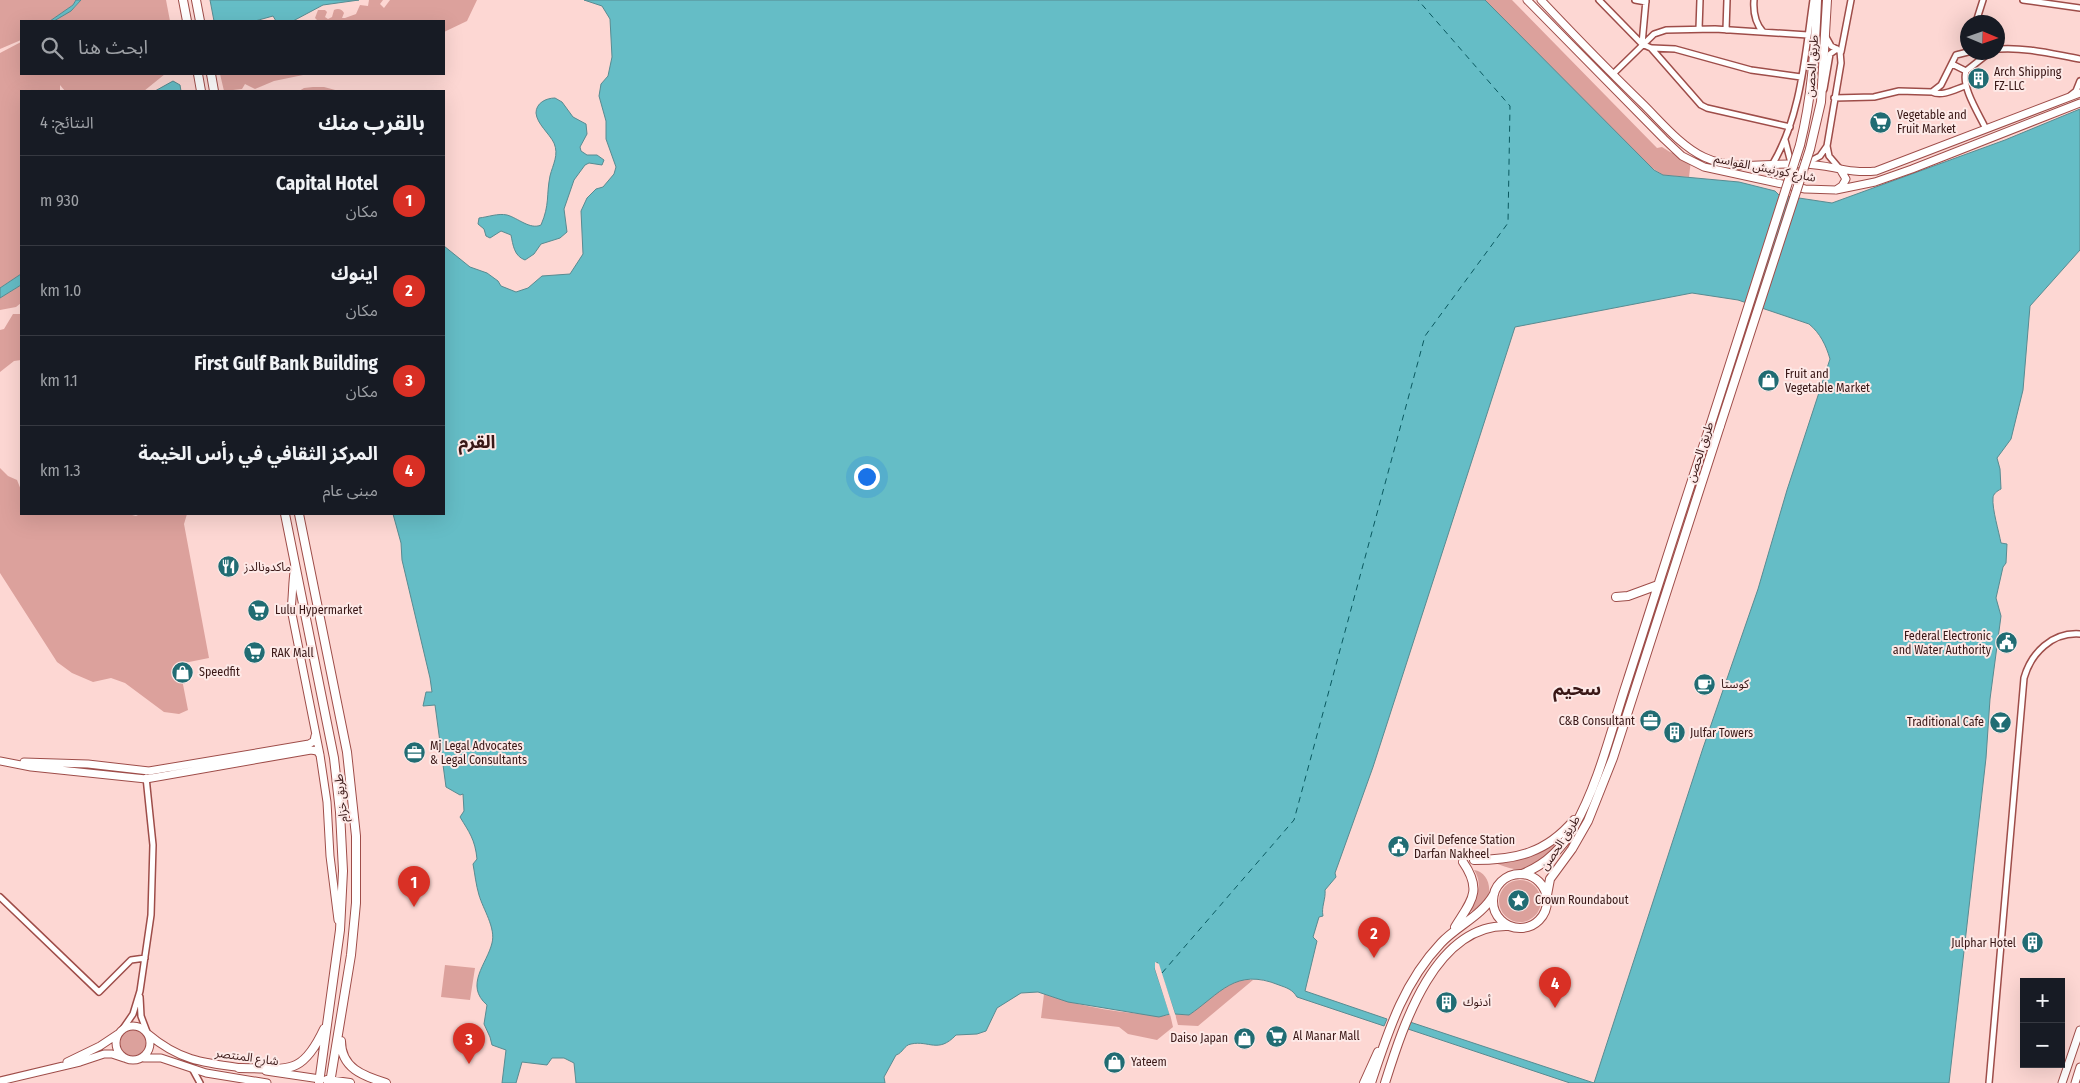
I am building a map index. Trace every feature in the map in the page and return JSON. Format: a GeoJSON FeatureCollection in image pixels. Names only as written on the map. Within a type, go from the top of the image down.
{"type":"FeatureCollection","features":[{"type":"Feature","properties":{"kind":"main road"},"geometry":{"type":"LineString","coordinates":[[182,0],[187,20]]}},
{"type":"Feature","properties":{"kind":"main road"},"geometry":{"type":"LineString","coordinates":[[196,0],[200,20]]}},
{"type":"Feature","properties":{"kind":"main road","name":"طريق الحصن"},"geometry":{"type":"LineString","coordinates":[[1522,874],[1535,869],[1556,852],[1574,828],[1586,802],[1610,734],[1800,145],[1814,72],[1818,0]]}},
{"type":"Feature","properties":{"kind":"main road","name":"طريق الحصن"},"geometry":{"type":"LineString","coordinates":[[1546,895],[1550,879],[1584,829],[1613,758],[1810,149],[1821,102],[1827,0]]}},
{"type":"Feature","properties":{"kind":"main road"},"geometry":{"type":"LineString","coordinates":[[1800,145],[1812,53],[1811,48],[1806,44]]}},
{"type":"Feature","properties":{"kind":"main road"},"geometry":{"type":"LineString","coordinates":[[198,75],[201,90]]}},
{"type":"Feature","properties":{"kind":"main road"},"geometry":{"type":"LineString","coordinates":[[211,75],[214,90]]}},
{"type":"Feature","properties":{"kind":"main road","name":"طريق خزام"},"geometry":{"type":"LineString","coordinates":[[285,515],[334,758],[340,812],[343,871],[340,930],[320,1081]]}},
{"type":"Feature","properties":{"kind":"main road","name":"طريق خزام"},"geometry":{"type":"LineString","coordinates":[[299,515],[351,780],[356,836],[356,905],[340,1026],[330,1082]]}},
{"type":"Feature","properties":{"kind":"main road"},"geometry":{"type":"LineString","coordinates":[[1616,597],[1628,596],[1658,585]]}},
{"type":"Feature","properties":{"kind":"main road"},"geometry":{"type":"LineString","coordinates":[[1474,860],[1510,858],[1541,848],[1567,828],[1586,802]]}},
{"type":"Feature","properties":{"kind":"main road"},"geometry":{"type":"LineString","coordinates":[[1454,930],[1473,895],[1473,878],[1463,862]]}},
{"type":"Feature","properties":{"kind":"main road"},"geometry":{"type":"LineString","coordinates":[[343,871],[346,880],[346,902],[356,905]]}},
{"type":"Feature","properties":{"kind":"main road"},"geometry":{"type":"LineString","coordinates":[[1372,1083],[1393,1018],[1411,982],[1432,953],[1454,930],[1485,908],[1504,879],[1522,874],[1538,880],[1546,895],[1546,910],[1534,924],[1526,928],[1498,926],[1475,932],[1454,948],[1438,964],[1416,999],[1406,1022],[1386,1083]]}},
{"type":"Feature","properties":{"kind":"main road"},"geometry":{"type":"LineString","coordinates":[[1494,894],[1493,906],[1496,915],[1509,926]]}},
{"type":"Feature","properties":{"kind":"main road"},"geometry":{"type":"LineString","coordinates":[[239,1068],[286,1068],[300,1063],[315,1048],[328,1020]]}},
{"type":"Feature","properties":{"kind":"main road"},"geometry":{"type":"LineString","coordinates":[[340,1026],[341,1050],[347,1062],[365,1077],[386,1083]]}},
{"type":"Feature","properties":{"kind":"main road"},"geometry":{"type":"LineString","coordinates":[[1364,1083],[1372,1063],[1385,1042]]}},
{"type":"Feature","properties":{"kind":"main road","name":"شارع المنتصر"},"geometry":{"type":"LineString","coordinates":[[320,1081],[350,1083]]}},
{"type":"Feature","properties":{"kind":"street","name":"شارع كورنيش القواسم"},"geometry":{"type":"LineString","coordinates":[[1527,0],[1682,156],[1704,167],[1805,189],[1836,190],[1882,180],[2077,104]]}},
{"type":"Feature","properties":{"kind":"street","name":"شارع كورنيش القواسم"},"geometry":{"type":"LineString","coordinates":[[1541,0],[1628,89],[1688,146],[1705,157],[1727,163],[1807,164],[1859,173],[1876,171],[2080,93]]}},
{"type":"Feature","properties":{"kind":"street"},"geometry":{"type":"LineString","coordinates":[[1599,0],[1642,44],[1651,48],[1675,49],[1751,70],[1801,77]]}},
{"type":"Feature","properties":{"kind":"street"},"geometry":{"type":"LineString","coordinates":[[1635,0],[1646,1],[1642,44]]}},
{"type":"Feature","properties":{"kind":"street"},"geometry":{"type":"LineString","coordinates":[[1699,28],[1700,0]]}},
{"type":"Feature","properties":{"kind":"street"},"geometry":{"type":"LineString","coordinates":[[1726,30],[1727,0]]}},
{"type":"Feature","properties":{"kind":"street"},"geometry":{"type":"LineString","coordinates":[[1754,0],[1757,25],[1764,32]]}},
{"type":"Feature","properties":{"kind":"street"},"geometry":{"type":"LineString","coordinates":[[1774,182],[1769,173],[1790,127],[1801,77],[1813,0]]}},
{"type":"Feature","properties":{"kind":"street"},"geometry":{"type":"LineString","coordinates":[[1807,164],[1820,156],[1826,146],[1842,58],[1839,50],[1851,0]]}},
{"type":"Feature","properties":{"kind":"street"},"geometry":{"type":"LineString","coordinates":[[1978,15],[1983,0]]}},
{"type":"Feature","properties":{"kind":"street"},"geometry":{"type":"LineString","coordinates":[[2022,0],[2080,8]]}},
{"type":"Feature","properties":{"kind":"street"},"geometry":{"type":"LineString","coordinates":[[1613,74],[1654,34],[1666,30],[1699,28],[1808,35]]}},
{"type":"Feature","properties":{"kind":"street"},"geometry":{"type":"LineString","coordinates":[[1825,35],[1828,43],[1839,50]]}},
{"type":"Feature","properties":{"kind":"street"},"geometry":{"type":"LineString","coordinates":[[1651,48],[1702,105],[1707,108],[1790,127]]}},
{"type":"Feature","properties":{"kind":"street"},"geometry":{"type":"LineString","coordinates":[[2005,48],[2040,51],[2080,59]]}},
{"type":"Feature","properties":{"kind":"street"},"geometry":{"type":"LineString","coordinates":[[1821,102],[1827,79],[1830,54],[1839,50]]}},
{"type":"Feature","properties":{"kind":"street"},"geometry":{"type":"LineString","coordinates":[[1932,92],[1941,86],[1956,55],[1960,54]]}},
{"type":"Feature","properties":{"kind":"street"},"geometry":{"type":"LineString","coordinates":[[1966,72],[1980,60]]}},
{"type":"Feature","properties":{"kind":"street"},"geometry":{"type":"LineString","coordinates":[[1952,64],[1966,72]]}},
{"type":"Feature","properties":{"kind":"street"},"geometry":{"type":"LineString","coordinates":[[1966,72],[1966,86],[1986,129]]}},
{"type":"Feature","properties":{"kind":"street"},"geometry":{"type":"LineString","coordinates":[[2068,97],[2076,91],[2080,81]]}},
{"type":"Feature","properties":{"kind":"street"},"geometry":{"type":"LineString","coordinates":[[1834,98],[1874,97],[1899,91],[1932,92],[1936,94],[1966,86]]}},
{"type":"Feature","properties":{"kind":"street"},"geometry":{"type":"LineString","coordinates":[[1628,89],[1637,89]]}},
{"type":"Feature","properties":{"kind":"street"},"geometry":{"type":"LineString","coordinates":[[2077,104],[2080,97]]}},
{"type":"Feature","properties":{"kind":"street"},"geometry":{"type":"LineString","coordinates":[[1785,139],[1791,164]]}},
{"type":"Feature","properties":{"kind":"street"},"geometry":{"type":"LineString","coordinates":[[1826,146],[1829,156],[1845,175],[1845,182],[1836,190]]}},
{"type":"Feature","properties":{"kind":"street"},"geometry":{"type":"LineString","coordinates":[[295,566],[292,579],[291,609],[320,755],[327,802],[330,856],[340,930]]}},
{"type":"Feature","properties":{"kind":"street"},"geometry":{"type":"LineString","coordinates":[[1989,1083],[2024,678],[2030,660],[2045,645],[2064,635],[2080,634]]}},
{"type":"Feature","properties":{"kind":"street"},"geometry":{"type":"LineString","coordinates":[[145,775],[309,744],[314,741],[316,736]]}},
{"type":"Feature","properties":{"kind":"street"},"geometry":{"type":"LineString","coordinates":[[3,761],[88,764],[145,775],[311,750],[317,751],[320,755]]}},
{"type":"Feature","properties":{"kind":"street"},"geometry":{"type":"LineString","coordinates":[[124,1058],[117,1050],[116,1039],[133,1014],[140,992],[153,888],[153,845],[145,775]]}},
{"type":"Feature","properties":{"kind":"street"},"geometry":{"type":"LineString","coordinates":[[0,897],[99,992],[131,960],[145,958]]}},
{"type":"Feature","properties":{"kind":"street"},"geometry":{"type":"LineString","coordinates":[[0,1081],[11,1081],[104,1054],[112,1054],[134,1061],[144,1058],[151,1044],[142,1016],[140,992]]}},
{"type":"Feature","properties":{"kind":"street"},"geometry":{"type":"LineString","coordinates":[[53,1069],[100,1046],[120,1032],[133,1026],[138,1026],[148,1033]]}},
{"type":"Feature","properties":{"kind":"street"},"geometry":{"type":"LineString","coordinates":[[2062,1083],[2080,1030]]}},
{"type":"Feature","properties":{"kind":"street","name":"شارع المنتصر"},"geometry":{"type":"LineString","coordinates":[[148,1033],[171,1051],[192,1060],[320,1081]]}},
{"type":"Feature","properties":{"kind":"street","name":"شارع المنتصر"},"geometry":{"type":"LineString","coordinates":[[144,1058],[161,1058],[193,1069],[266,1083]]}},
{"type":"Feature","properties":{"kind":"street"},"geometry":{"type":"LineString","coordinates":[[2075,1083],[2080,1067]]}},
{"type":"Feature","properties":{"kind":"street"},"geometry":{"type":"LineString","coordinates":[[193,1069],[200,1083]]}},
{"type":"Feature","properties":{"kind":"shaded area"},"geometry":{"type":"Polygon","coordinates":[[[0,0],[76,0],[73,5],[51,20],[20,20],[20,40],[0,49],[0,0]]]}},
{"type":"Feature","properties":{"kind":"shaded area"},"geometry":{"type":"Polygon","coordinates":[[[81,0],[166,0],[170,20],[56,20],[74,8],[81,0]]]}},
{"type":"Feature","properties":{"kind":"shaded area"},"geometry":{"type":"Polygon","coordinates":[[[369,0],[383,0],[380,4],[384,8],[390,0],[477,0],[467,21],[445,32],[445,20],[317,20],[315,18],[318,10],[325,10],[327,12],[325,17],[328,19],[332,17],[334,10],[340,9],[344,13],[342,18],[345,18],[356,14],[360,5],[368,6],[369,0]]]}},
{"type":"Feature","properties":{"kind":"shaded area"},"geometry":{"type":"Polygon","coordinates":[[[1485,0],[1512,0],[1657,148],[1662,147],[1691,160],[1689,177],[1663,175],[1646,164],[1485,0]]]}},
{"type":"Feature","properties":{"kind":"shaded area"},"geometry":{"type":"Polygon","coordinates":[[[20,43],[20,75],[164,75],[145,90],[64,90],[60,85],[60,90],[20,90],[20,275],[0,288],[0,53],[20,43]]]}},
{"type":"Feature","properties":{"kind":"shaded area"},"geometry":{"type":"Polygon","coordinates":[[[220,75],[303,75],[274,81],[255,89],[245,84],[242,89],[224,90],[220,75]]]}},
{"type":"Feature","properties":{"kind":"shaded area"},"geometry":{"type":"Polygon","coordinates":[[[324,87],[335,90],[301,90],[304,88],[324,87]]]}},
{"type":"Feature","properties":{"kind":"shaded area"},"geometry":{"type":"Polygon","coordinates":[[[20,286],[20,304],[16,307],[0,310],[0,298],[20,286]]]}},
{"type":"Feature","properties":{"kind":"shaded area"},"geometry":{"type":"Polygon","coordinates":[[[13,314],[20,314],[20,360],[14,361],[0,372],[0,330],[4,329],[13,314]]]}},
{"type":"Feature","properties":{"kind":"shaded area"},"geometry":{"type":"Polygon","coordinates":[[[0,468],[8,476],[17,480],[20,488],[20,515],[187,515],[184,524],[209,658],[179,664],[188,710],[179,714],[164,712],[125,683],[111,678],[93,682],[72,673],[57,662],[0,573],[0,468]]]}},
{"type":"Feature","properties":{"kind":"shaded area"},"geometry":{"type":"Polygon","coordinates":[[[1564,835],[1543,859],[1529,867],[1514,869],[1495,863],[1496,861],[1524,857],[1540,851],[1564,835]]]}},
{"type":"Feature","properties":{"kind":"shaded area"},"geometry":{"type":"Polygon","coordinates":[[[1474,870],[1479,871],[1486,877],[1489,891],[1486,900],[1476,909],[1469,912],[1479,886],[1474,870]]]}},
{"type":"Feature","properties":{"kind":"shaded area"},"geometry":{"type":"Polygon","coordinates":[[[1524,880],[1532,883],[1538,889],[1541,901],[1538,913],[1532,919],[1516,922],[1508,919],[1502,913],[1499,897],[1502,889],[1508,883],[1524,880]]]}},
{"type":"Feature","properties":{"kind":"shaded area"},"geometry":{"type":"Polygon","coordinates":[[[445,965],[475,968],[470,1000],[441,997],[445,965]]]}},
{"type":"Feature","properties":{"kind":"shaded area"},"geometry":{"type":"Polygon","coordinates":[[[1239,980],[1253,980],[1198,1026],[1178,1025],[1175,1014],[1189,1015],[1215,993],[1239,980]]]}},
{"type":"Feature","properties":{"kind":"shaded area"},"geometry":{"type":"Polygon","coordinates":[[[1044,994],[1104,1009],[1165,1016],[1170,1014],[1173,1027],[1157,1040],[1128,1034],[1119,1027],[1041,1018],[1044,994]]]}},
{"type":"Feature","properties":{"kind":"shaded area"},"geometry":{"type":"Polygon","coordinates":[[[134,1029],[144,1033],[148,1043],[144,1053],[134,1057],[124,1053],[120,1043],[124,1033],[134,1029]]]}},
{"type":"Feature","properties":{"kind":"water"},"geometry":{"type":"Polygon","coordinates":[[[76,0],[81,0],[71,11],[56,20],[51,20],[73,5],[76,0]]]}},
{"type":"Feature","properties":{"kind":"water"},"geometry":{"type":"Polygon","coordinates":[[[210,0],[359,0],[323,5],[295,20],[275,20],[273,16],[259,20],[214,20],[210,0]]]}},
{"type":"Feature","properties":{"kind":"water"},"geometry":{"type":"Polygon","coordinates":[[[584,0],[1485,0],[1654,170],[1663,175],[1739,182],[1775,191],[1779,195],[1832,203],[2005,140],[2080,109],[2080,250],[2030,306],[2023,390],[2011,439],[1997,458],[2000,469],[2001,489],[1994,495],[1993,503],[2001,543],[2007,544],[2006,563],[2003,567],[1996,598],[2001,616],[1990,699],[1986,758],[1949,1083],[1594,1083],[1703,748],[1758,589],[1787,490],[1830,359],[1822,340],[1809,324],[1738,300],[1692,293],[1515,327],[1373,767],[1335,873],[1336,877],[1325,890],[1323,916],[1319,917],[1313,937],[1317,941],[1305,991],[1387,1019],[1384,1026],[1297,997],[1291,990],[1279,985],[1264,980],[1251,979],[1229,985],[1189,1015],[1175,1014],[1157,962],[1155,969],[1170,1014],[1159,1017],[1068,1002],[1038,992],[1021,993],[997,1008],[986,1031],[977,1034],[956,1035],[950,1041],[939,1045],[917,1043],[907,1046],[896,1055],[884,1077],[885,1083],[576,1083],[574,1063],[564,1058],[552,1058],[547,1065],[522,1062],[516,1083],[502,1083],[506,1050],[492,1045],[484,1024],[487,1005],[477,990],[479,974],[492,943],[492,931],[477,887],[473,864],[477,859],[475,846],[460,817],[464,811],[463,794],[460,795],[446,787],[435,705],[423,706],[426,692],[432,692],[430,678],[393,515],[445,515],[445,247],[470,267],[487,273],[498,281],[501,286],[516,292],[528,288],[542,276],[570,274],[583,254],[581,211],[587,198],[596,189],[603,187],[614,174],[616,167],[606,139],[606,121],[599,96],[601,84],[608,76],[612,57],[610,19],[602,6],[584,0]]]}},
{"type":"Feature","properties":{"kind":"water"},"geometry":{"type":"Polygon","coordinates":[[[173,81],[180,85],[181,90],[157,90],[173,81]]]}},
{"type":"Feature","properties":{"kind":"water"},"geometry":{"type":"Polygon","coordinates":[[[555,98],[562,102],[573,117],[586,124],[587,134],[580,147],[581,151],[587,155],[597,155],[604,160],[602,165],[589,163],[585,165],[574,180],[564,209],[567,232],[560,238],[541,244],[534,254],[525,260],[516,253],[511,235],[501,231],[490,238],[486,236],[484,229],[478,224],[479,218],[507,215],[528,225],[541,225],[546,211],[550,176],[556,152],[554,143],[537,117],[536,109],[542,102],[555,98]]]}},
{"type":"Feature","properties":{"kind":"water"},"geometry":{"type":"Polygon","coordinates":[[[20,275],[20,286],[0,298],[0,288],[20,275]]]}},
{"type":"Feature","properties":{"kind":"water"},"geometry":{"type":"Polygon","coordinates":[[[1410,1022],[1594,1083],[1570,1083],[1408,1029],[1410,1022]]]}},
{"type":"Feature","properties":{"kind":"pier"},"geometry":{"type":"Polygon","coordinates":[[[1155,962],[1159,964],[1176,1017],[1172,1014],[1170,1016],[1155,969],[1155,962]]]}},
{"type":"Feature","properties":{"kind":"ferry route"},"geometry":{"type":"LineString","coordinates":[[1162,973],[1294,820],[1425,336],[1508,223],[1510,106],[1418,0]]}},
{"type":"Feature","properties":{"kind":"place","name":"Arch Shipping FZ-LLC"},"geometry":{"type":"Point","coordinates":[1978,79]}},
{"type":"Feature","properties":{"kind":"place","name":"Vegetable and Fruit Market"},"geometry":{"type":"Point","coordinates":[1881,122]}},
{"type":"Feature","properties":{"kind":"place","name":"Fruit and Vegetable Market"},"geometry":{"type":"Point","coordinates":[1769,381]}},
{"type":"Feature","properties":{"kind":"place","name":"ماكدونالدز"},"geometry":{"type":"Point","coordinates":[228,567]}},
{"type":"Feature","properties":{"kind":"place","name":"Lulu Hypermarket"},"geometry":{"type":"Point","coordinates":[259,610]}},
{"type":"Feature","properties":{"kind":"place","name":"Federal Electronic and Water Authority"},"geometry":{"type":"Point","coordinates":[2007,643]}},
{"type":"Feature","properties":{"kind":"place","name":"RAK Mall"},"geometry":{"type":"Point","coordinates":[255,653]}},
{"type":"Feature","properties":{"kind":"place","name":"Speedfit"},"geometry":{"type":"Point","coordinates":[183,672]}},
{"type":"Feature","properties":{"kind":"place","name":"كوستا"},"geometry":{"type":"Point","coordinates":[1705,684]}},
{"type":"Feature","properties":{"kind":"place","name":"C&B Consultant"},"geometry":{"type":"Point","coordinates":[1651,721]}},
{"type":"Feature","properties":{"kind":"place","name":"Traditional Cafe"},"geometry":{"type":"Point","coordinates":[2000,722]}},
{"type":"Feature","properties":{"kind":"place","name":"Julfar Towers"},"geometry":{"type":"Point","coordinates":[1674,733]}},
{"type":"Feature","properties":{"kind":"place","name":"Mj Legal Advocates & Legal Consultants"},"geometry":{"type":"Point","coordinates":[414,753]}},
{"type":"Feature","properties":{"kind":"place","name":"Civil Defence Station Darfan Nakheel"},"geometry":{"type":"Point","coordinates":[1398,847]}},
{"type":"Feature","properties":{"kind":"place","name":"Crown Roundabout"},"geometry":{"type":"Point","coordinates":[1519,900]}},
{"type":"Feature","properties":{"kind":"place","name":"Capital Hotel"},"geometry":{"type":"Point","coordinates":[414,907]}},
{"type":"Feature","properties":{"kind":"place","name":"Julphar Hotel"},"geometry":{"type":"Point","coordinates":[2032,943]}},
{"type":"Feature","properties":{"kind":"place","name":"اينوك"},"geometry":{"type":"Point","coordinates":[1374,958]}},
{"type":"Feature","properties":{"kind":"place","name":"أدنوك"},"geometry":{"type":"Point","coordinates":[1447,1002]}},
{"type":"Feature","properties":{"kind":"place","name":"المركز الثقافي في رأس الخيمة"},"geometry":{"type":"Point","coordinates":[1555,1008]}},
{"type":"Feature","properties":{"kind":"place","name":"Al Manar Mall"},"geometry":{"type":"Point","coordinates":[1277,1036]}},
{"type":"Feature","properties":{"kind":"place","name":"Daiso Japan"},"geometry":{"type":"Point","coordinates":[1244,1038]}},
{"type":"Feature","properties":{"kind":"place","name":"Yateem"},"geometry":{"type":"Point","coordinates":[1115,1062]}},
{"type":"Feature","properties":{"kind":"place","name":"First Gulf Bank Building"},"geometry":{"type":"Point","coordinates":[469,1064]}},
{"type":"Feature","properties":{"kind":"district","name":"القرم"},"geometry":{"type":"Point","coordinates":[477,442]}},
{"type":"Feature","properties":{"kind":"district","name":"سحيم"},"geometry":{"type":"Point","coordinates":[1577,689]}}]}
